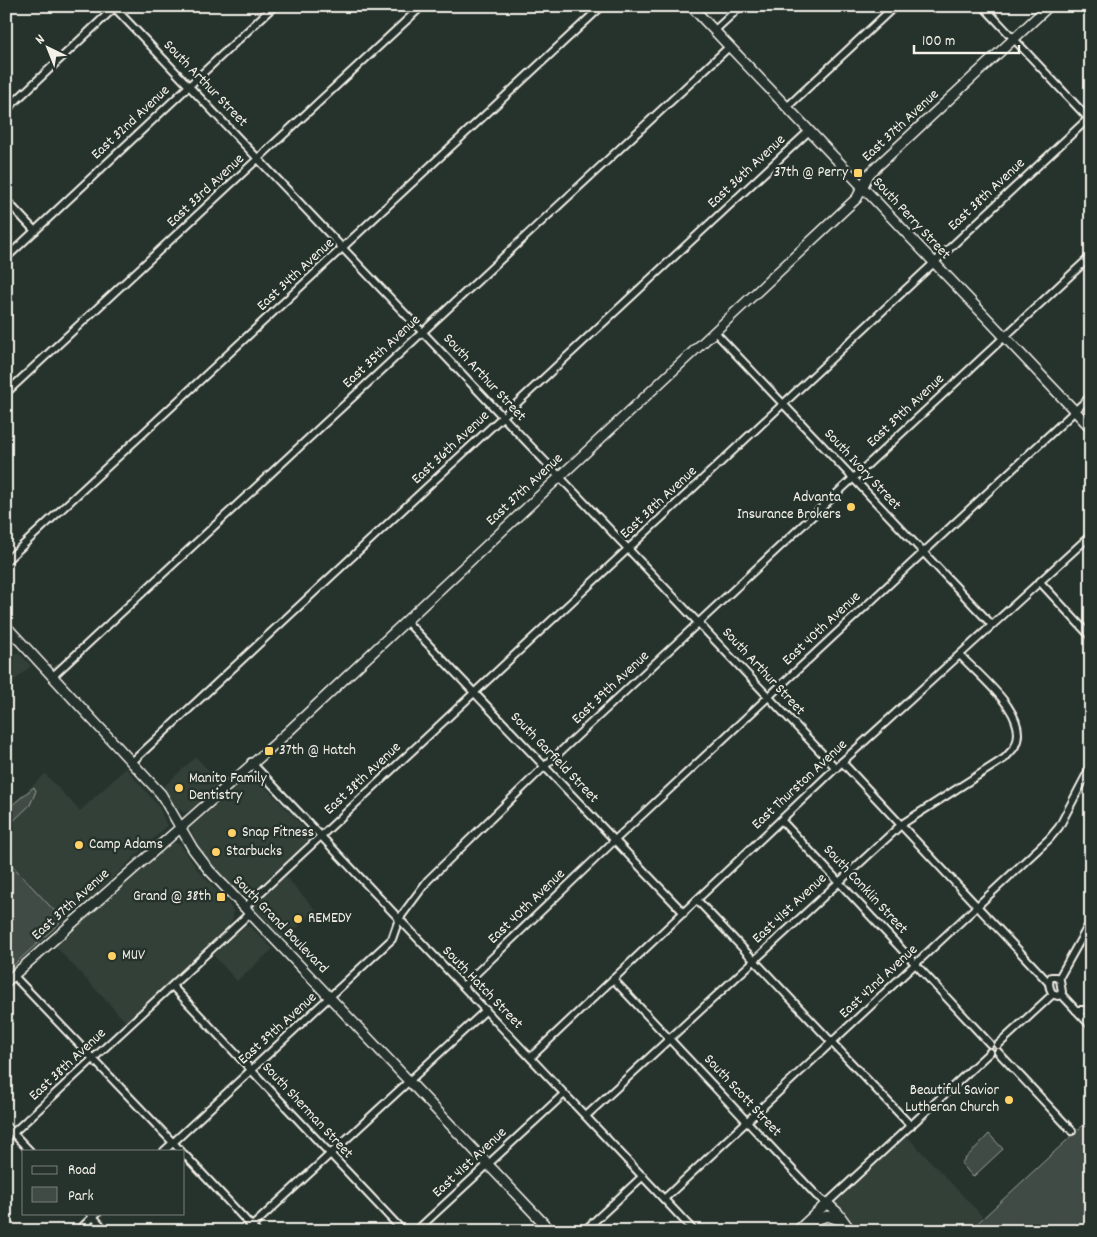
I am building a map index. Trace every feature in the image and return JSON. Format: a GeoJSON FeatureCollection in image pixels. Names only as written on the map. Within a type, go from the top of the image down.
{"type":"FeatureCollection","features":[{"type":"Feature","properties":{"kind":"street","name":"East 32nd Avenue"},"geometry":{"type":"LineString","coordinates":[[6,258],[274,6]]}},
{"type":"Feature","properties":{"kind":"street","name":"East 33rd Avenue"},"geometry":{"type":"LineString","coordinates":[[6,393],[422,6]]}},
{"type":"Feature","properties":{"kind":"street","name":"East 34th Avenue"},"geometry":{"type":"LineString","coordinates":[[6,561],[602,6]]}},
{"type":"Feature","properties":{"kind":"street","name":"South Perry Street"},"geometry":{"type":"LineString","coordinates":[[691,6],[1091,428]]}},
{"type":"Feature","properties":{"kind":"street"},"geometry":{"type":"LineString","coordinates":[[714,31],[741,6]]}},
{"type":"Feature","properties":{"kind":"street"},"geometry":{"type":"LineString","coordinates":[[786,108],[894,6]]}},
{"type":"Feature","properties":{"kind":"street"},"geometry":{"type":"LineString","coordinates":[[983,6],[1013,40],[1090,117]]}},
{"type":"Feature","properties":{"kind":"street","name":"East 37th Avenue"},"geometry":{"type":"LineString","coordinates":[[6,982],[251,762],[276,742],[715,332],[857,198],[869,174],[1049,6]]}},
{"type":"Feature","properties":{"kind":"street","name":"South Arthur Street"},"geometry":{"type":"LineString","coordinates":[[113,7],[344,247],[836,768]]}},
{"type":"Feature","properties":{"kind":"street"},"geometry":{"type":"LineString","coordinates":[[6,110],[113,7]]}},
{"type":"Feature","properties":{"kind":"street","name":"East 35th Avenue"},"geometry":{"type":"LineString","coordinates":[[53,676],[729,47]]}},
{"type":"Feature","properties":{"kind":"street","name":"East 38th Avenue"},"geometry":{"type":"LineString","coordinates":[[13,1133],[172,986],[321,836],[1090,117]]}},
{"type":"Feature","properties":{"kind":"street","name":"East 36th Avenue"},"geometry":{"type":"LineString","coordinates":[[132,762],[809,131]]}},
{"type":"Feature","properties":{"kind":"street"},"geometry":{"type":"LineString","coordinates":[[6,200],[35,231]]}},
{"type":"Feature","properties":{"kind":"street","name":"East 39th Avenue"},"geometry":{"type":"LineString","coordinates":[[165,1150],[331,998],[392,939],[399,919],[428,880],[545,766],[1091,256]]}},
{"type":"Feature","properties":{"kind":"street","name":"South Ivory Street"},"geometry":{"type":"LineString","coordinates":[[715,332],[992,625]]}},
{"type":"Feature","properties":{"kind":"street","name":"East 40th Avenue"},"geometry":{"type":"LineString","coordinates":[[463,986],[922,552],[1091,396]]}},
{"type":"Feature","properties":{"kind":"street","name":"East Thurston Avenue"},"geometry":{"type":"LineString","coordinates":[[531,1057],[842,762],[1091,535]]}},
{"type":"Feature","properties":{"kind":"street"},"geometry":{"type":"LineString","coordinates":[[1040,582],[1091,637]]}},
{"type":"Feature","properties":{"kind":"street","name":"South Garfield Street"},"geometry":{"type":"LineString","coordinates":[[406,621],[684,913]]}},
{"type":"Feature","properties":{"kind":"street","name":"South Grand Boulevard"},"geometry":{"type":"LineString","coordinates":[[6,626],[161,794],[193,849],[209,870],[551,1231]]}},
{"type":"Feature","properties":{"kind":"street","name":"East 41st Avenue"},"geometry":{"type":"LineString","coordinates":[[586,1116],[753,959],[902,824],[1005,758],[1015,746],[1018,734],[1017,720],[1010,708],[960,655]]}},
{"type":"Feature","properties":{"kind":"street","name":"South Hatch Street"},"geometry":{"type":"LineString","coordinates":[[251,762],[694,1231]]}},
{"type":"Feature","properties":{"kind":"street"},"geometry":{"type":"LineString","coordinates":[[842,762],[979,906],[1049,983],[1053,994]]}},
{"type":"Feature","properties":{"kind":"street","name":"East 42nd Avenue"},"geometry":{"type":"LineString","coordinates":[[664,1199],[1050,839],[1091,766]]}},
{"type":"Feature","properties":{"kind":"street","name":"South Conklin Street"},"geometry":{"type":"LineString","coordinates":[[781,820],[990,1044]]}},
{"type":"Feature","properties":{"kind":"street"},"geometry":{"type":"LineString","coordinates":[[697,900],[911,1126]]}},
{"type":"Feature","properties":{"kind":"street"},"geometry":{"type":"LineString","coordinates":[[1091,921],[1059,978],[1061,994],[1091,1026]]}},
{"type":"Feature","properties":{"kind":"street"},"geometry":{"type":"LineString","coordinates":[[14,975],[180,1150]]}},
{"type":"Feature","properties":{"kind":"street"},"geometry":{"type":"LineString","coordinates":[[1049,983],[1053,976],[1059,978]]}},
{"type":"Feature","properties":{"kind":"street","name":"South Scott Street"},"geometry":{"type":"LineString","coordinates":[[613,979],[748,1122],[838,1213],[851,1231]]}},
{"type":"Feature","properties":{"kind":"street","name":"South Sherman Street"},"geometry":{"type":"LineString","coordinates":[[172,986],[403,1231]]}},
{"type":"Feature","properties":{"kind":"street"},"geometry":{"type":"LineString","coordinates":[[1053,994],[1056,996],[1061,994]]}},
{"type":"Feature","properties":{"kind":"street"},"geometry":{"type":"LineString","coordinates":[[1053,994],[998,1045],[998,1052],[1072,1131]]}},
{"type":"Feature","properties":{"kind":"street"},"geometry":{"type":"LineString","coordinates":[[185,1155],[252,1229],[486,1010]]}},
{"type":"Feature","properties":{"kind":"street"},"geometry":{"type":"LineString","coordinates":[[1076,1010],[1091,1010]]}},
{"type":"Feature","properties":{"kind":"street"},"geometry":{"type":"LineString","coordinates":[[990,1052],[990,1044],[998,1045]]}},
{"type":"Feature","properties":{"kind":"street"},"geometry":{"type":"LineString","coordinates":[[797,1231],[990,1052],[998,1052]]}},
{"type":"Feature","properties":{"kind":"street","name":"East 41st Avenue"},"geometry":{"type":"LineString","coordinates":[[416,1231],[564,1094]]}},
{"type":"Feature","properties":{"kind":"street"},"geometry":{"type":"LineString","coordinates":[[6,1126],[29,1150]]}},
{"type":"Feature","properties":{"kind":"street"},"geometry":{"type":"LineString","coordinates":[[584,1231],[644,1176]]}},
{"type":"Feature","properties":{"kind":"street"},"geometry":{"type":"LineString","coordinates":[[78,1231],[93,1214],[106,1231]]}},
{"type":"Feature","properties":{"kind":"street"},"geometry":{"type":"LineString","coordinates":[[804,1224],[827,1216],[842,1221]]}},
{"type":"Feature","properties":{"kind":"shaded area"},"geometry":{"type":"Polygon","coordinates":[[[18,652],[31,666],[6,688],[6,663],[18,652]]]}},
{"type":"Feature","properties":{"kind":"shaded area"},"geometry":{"type":"Polygon","coordinates":[[[196,757],[220,783],[191,811],[183,812],[176,807],[163,787],[196,757]]]}},
{"type":"Feature","properties":{"kind":"shaded area","name":"Camp Adams"},"geometry":{"type":"Polygon","coordinates":[[[126,768],[159,807],[167,826],[90,899],[77,907],[63,920],[6,859],[14,849],[6,841],[6,810],[45,774],[80,811],[126,768]]]}},
{"type":"Feature","properties":{"kind":"shaded area"},"geometry":{"type":"Polygon","coordinates":[[[247,772],[252,773],[311,835],[309,840],[247,897],[242,896],[210,863],[197,845],[190,828],[192,822],[247,772]]]}},
{"type":"Feature","properties":{"kind":"shaded area"},"geometry":{"type":"Polygon","coordinates":[[[172,842],[180,844],[196,868],[228,903],[233,911],[233,917],[231,923],[126,1022],[55,946],[172,842]]]}},
{"type":"Feature","properties":{"kind":"shaded area"},"geometry":{"type":"Polygon","coordinates":[[[285,876],[316,910],[284,940],[255,908],[256,903],[285,876]]]}},
{"type":"Feature","properties":{"kind":"shaded area"},"geometry":{"type":"Polygon","coordinates":[[[245,926],[251,927],[273,949],[237,981],[213,955],[245,926]]]}},
{"type":"Feature","properties":{"kind":"shaded area"},"geometry":{"type":"Polygon","coordinates":[[[907,1136],[983,1217],[969,1231],[859,1231],[837,1207],[837,1201],[907,1136]]]}},
{"type":"Feature","properties":{"kind":"green space"},"geometry":{"type":"Polygon","coordinates":[[[34,787],[36,791],[30,805],[6,828],[6,810],[34,787]]]}},
{"type":"Feature","properties":{"kind":"green space"},"geometry":{"type":"Polygon","coordinates":[[[6,859],[63,920],[6,972],[6,859]]]}},
{"type":"Feature","properties":{"kind":"green space"},"geometry":{"type":"Polygon","coordinates":[[[1091,1118],[1091,1231],[969,1231],[1091,1118]]]}},
{"type":"Feature","properties":{"kind":"green space"},"geometry":{"type":"Polygon","coordinates":[[[989,1134],[1003,1149],[973,1177],[961,1163],[989,1134]]]}},
{"type":"Feature","properties":{"kind":"place","name":"37th @ Perry"},"geometry":{"type":"Point","coordinates":[858,173]}},
{"type":"Feature","properties":{"kind":"place","name":"Advanta Insurance Brokers"},"geometry":{"type":"Point","coordinates":[851,507]}},
{"type":"Feature","properties":{"kind":"place","name":"37th @ Hatch"},"geometry":{"type":"Point","coordinates":[269,751]}},
{"type":"Feature","properties":{"kind":"place","name":"Manito Family Dentistry"},"geometry":{"type":"Point","coordinates":[179,788]}},
{"type":"Feature","properties":{"kind":"place","name":"Snap Fitness"},"geometry":{"type":"Point","coordinates":[232,833]}},
{"type":"Feature","properties":{"kind":"place","name":"Camp Adams"},"geometry":{"type":"Point","coordinates":[79,845]}},
{"type":"Feature","properties":{"kind":"place","name":"Starbucks"},"geometry":{"type":"Point","coordinates":[216,852]}},
{"type":"Feature","properties":{"kind":"place","name":"Grand @ 38th"},"geometry":{"type":"Point","coordinates":[221,897]}},
{"type":"Feature","properties":{"kind":"place","name":"REMEDY"},"geometry":{"type":"Point","coordinates":[298,919]}},
{"type":"Feature","properties":{"kind":"place","name":"MUV"},"geometry":{"type":"Point","coordinates":[112,956]}},
{"type":"Feature","properties":{"kind":"place","name":"Beautiful Savior Lutheran Church"},"geometry":{"type":"Point","coordinates":[1009,1100]}}]}
